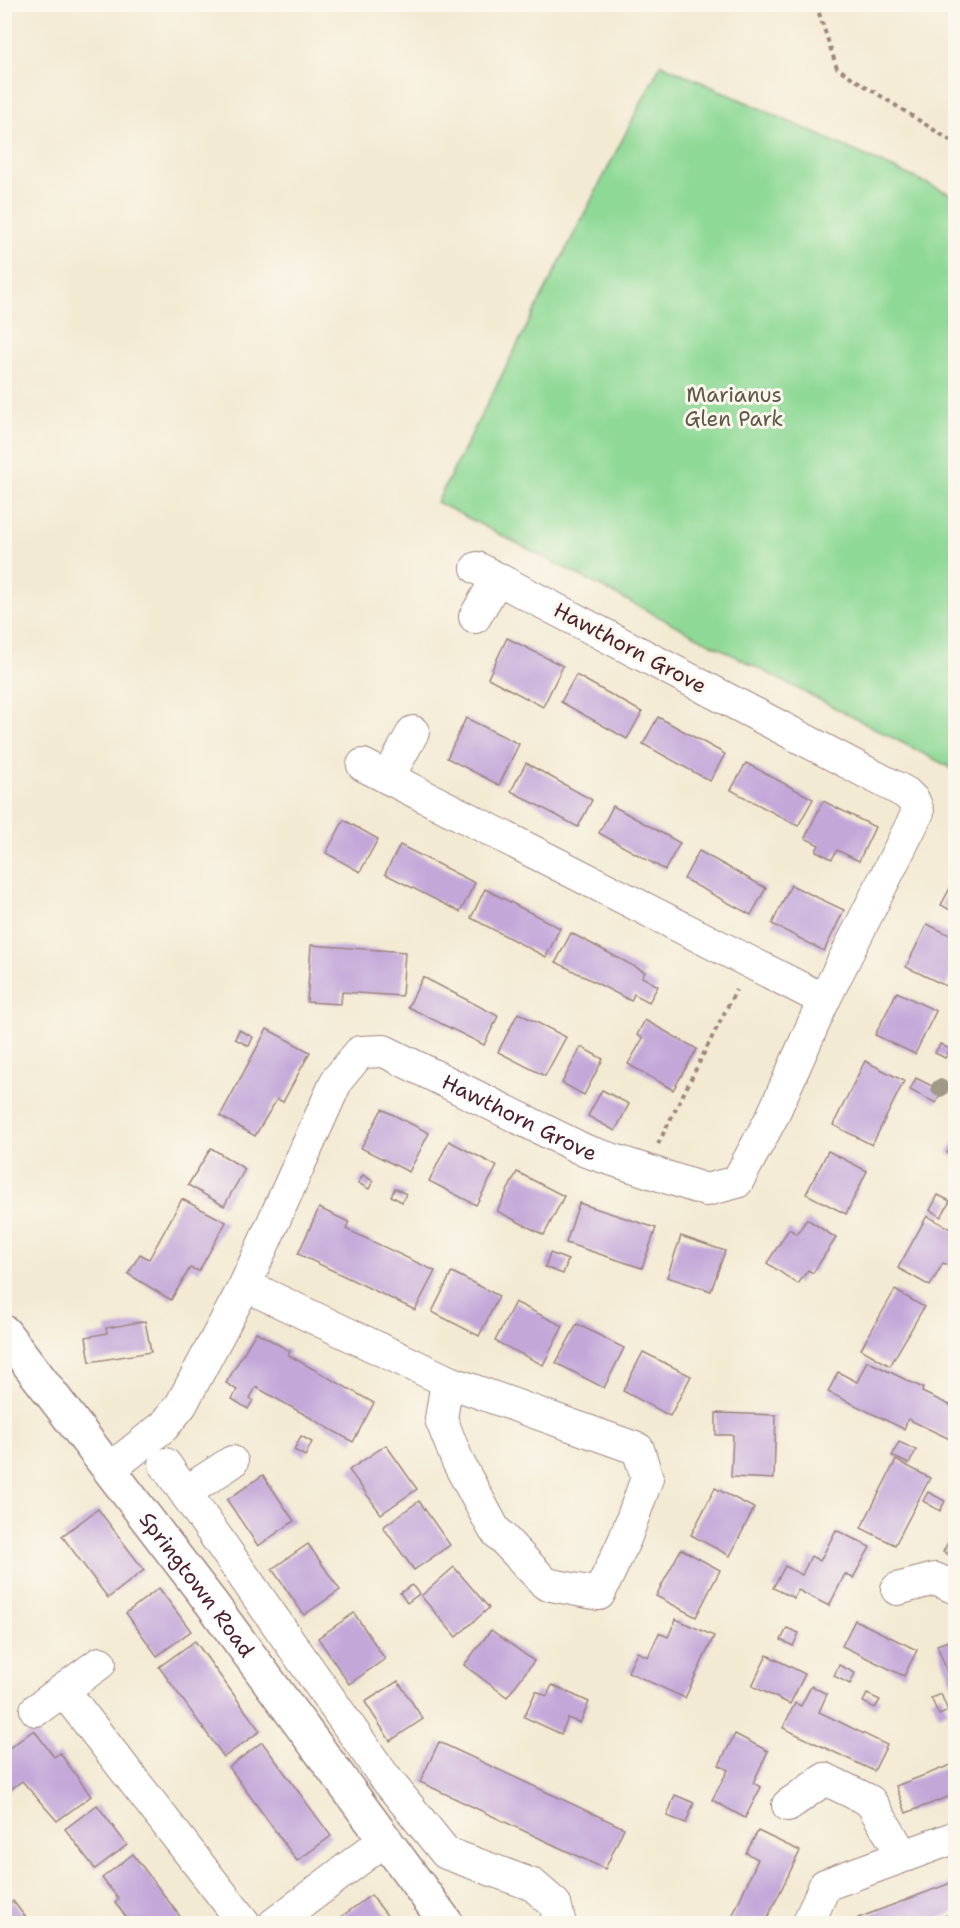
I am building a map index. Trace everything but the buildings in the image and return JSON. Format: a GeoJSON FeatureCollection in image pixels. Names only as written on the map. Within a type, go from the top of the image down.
{"type":"FeatureCollection","features":[{"type":"Feature","properties":{"kind":"street","name":"Hawthorn Grove"},"geometry":{"type":"LineString","coordinates":[[110,1470],[164,1426],[180,1405],[244,1285],[337,1080],[360,1052],[384,1051],[586,1151],[706,1190],[737,1182],[772,1117],[824,1000],[918,812],[915,801],[906,793],[487,574],[475,617]]}},
{"type":"Feature","properties":{"kind":"street"},"geometry":{"type":"LineString","coordinates":[[412,732],[376,772],[824,1000]]}},
{"type":"Feature","properties":{"kind":"street"},"geometry":{"type":"LineString","coordinates":[[244,1285],[447,1381],[638,1449],[647,1478],[625,1539],[599,1594],[546,1584],[494,1529],[459,1461],[441,1419],[447,1381]]}},
{"type":"Feature","properties":{"kind":"street","name":"Springtown Road"},"geometry":{"type":"LineString","coordinates":[[4,1332],[110,1470],[447,1923]]}},
{"type":"Feature","properties":{"kind":"street"},"geometry":{"type":"LineString","coordinates":[[186,1492],[232,1462]]}},
{"type":"Feature","properties":{"kind":"street","name":"Springtown Road"},"geometry":{"type":"LineString","coordinates":[[165,1464],[383,1775],[446,1853],[533,1885],[555,1904],[560,1923]]}},
{"type":"Feature","properties":{"kind":"street"},"geometry":{"type":"LineString","coordinates":[[897,1589],[935,1579],[956,1588]]}},
{"type":"Feature","properties":{"kind":"street"},"geometry":{"type":"LineString","coordinates":[[36,1710],[100,1663]]}},
{"type":"Feature","properties":{"kind":"street"},"geometry":{"type":"LineString","coordinates":[[63,1690],[245,1923]]}},
{"type":"Feature","properties":{"kind":"street"},"geometry":{"type":"LineString","coordinates":[[788,1805],[825,1779],[870,1801],[902,1854]]}},
{"type":"Feature","properties":{"kind":"street"},"geometry":{"type":"LineString","coordinates":[[808,1923],[825,1885],[902,1854],[956,1837]]}},
{"type":"Feature","properties":{"kind":"street"},"geometry":{"type":"LineString","coordinates":[[274,1923],[386,1839]]}},
{"type":"Feature","properties":{"kind":"path"},"geometry":{"type":"LineString","coordinates":[[819,4],[818,10],[837,68],[956,144]]}},
{"type":"Feature","properties":{"kind":"path"},"geometry":{"type":"LineString","coordinates":[[645,1170],[750,963]]}},
{"type":"Feature","properties":{"kind":"green space","name":"Marianus Glen Park"},"geometry":{"type":"Polygon","coordinates":[[[661,64],[955,196],[955,770],[437,502],[661,64]]]}}]}
